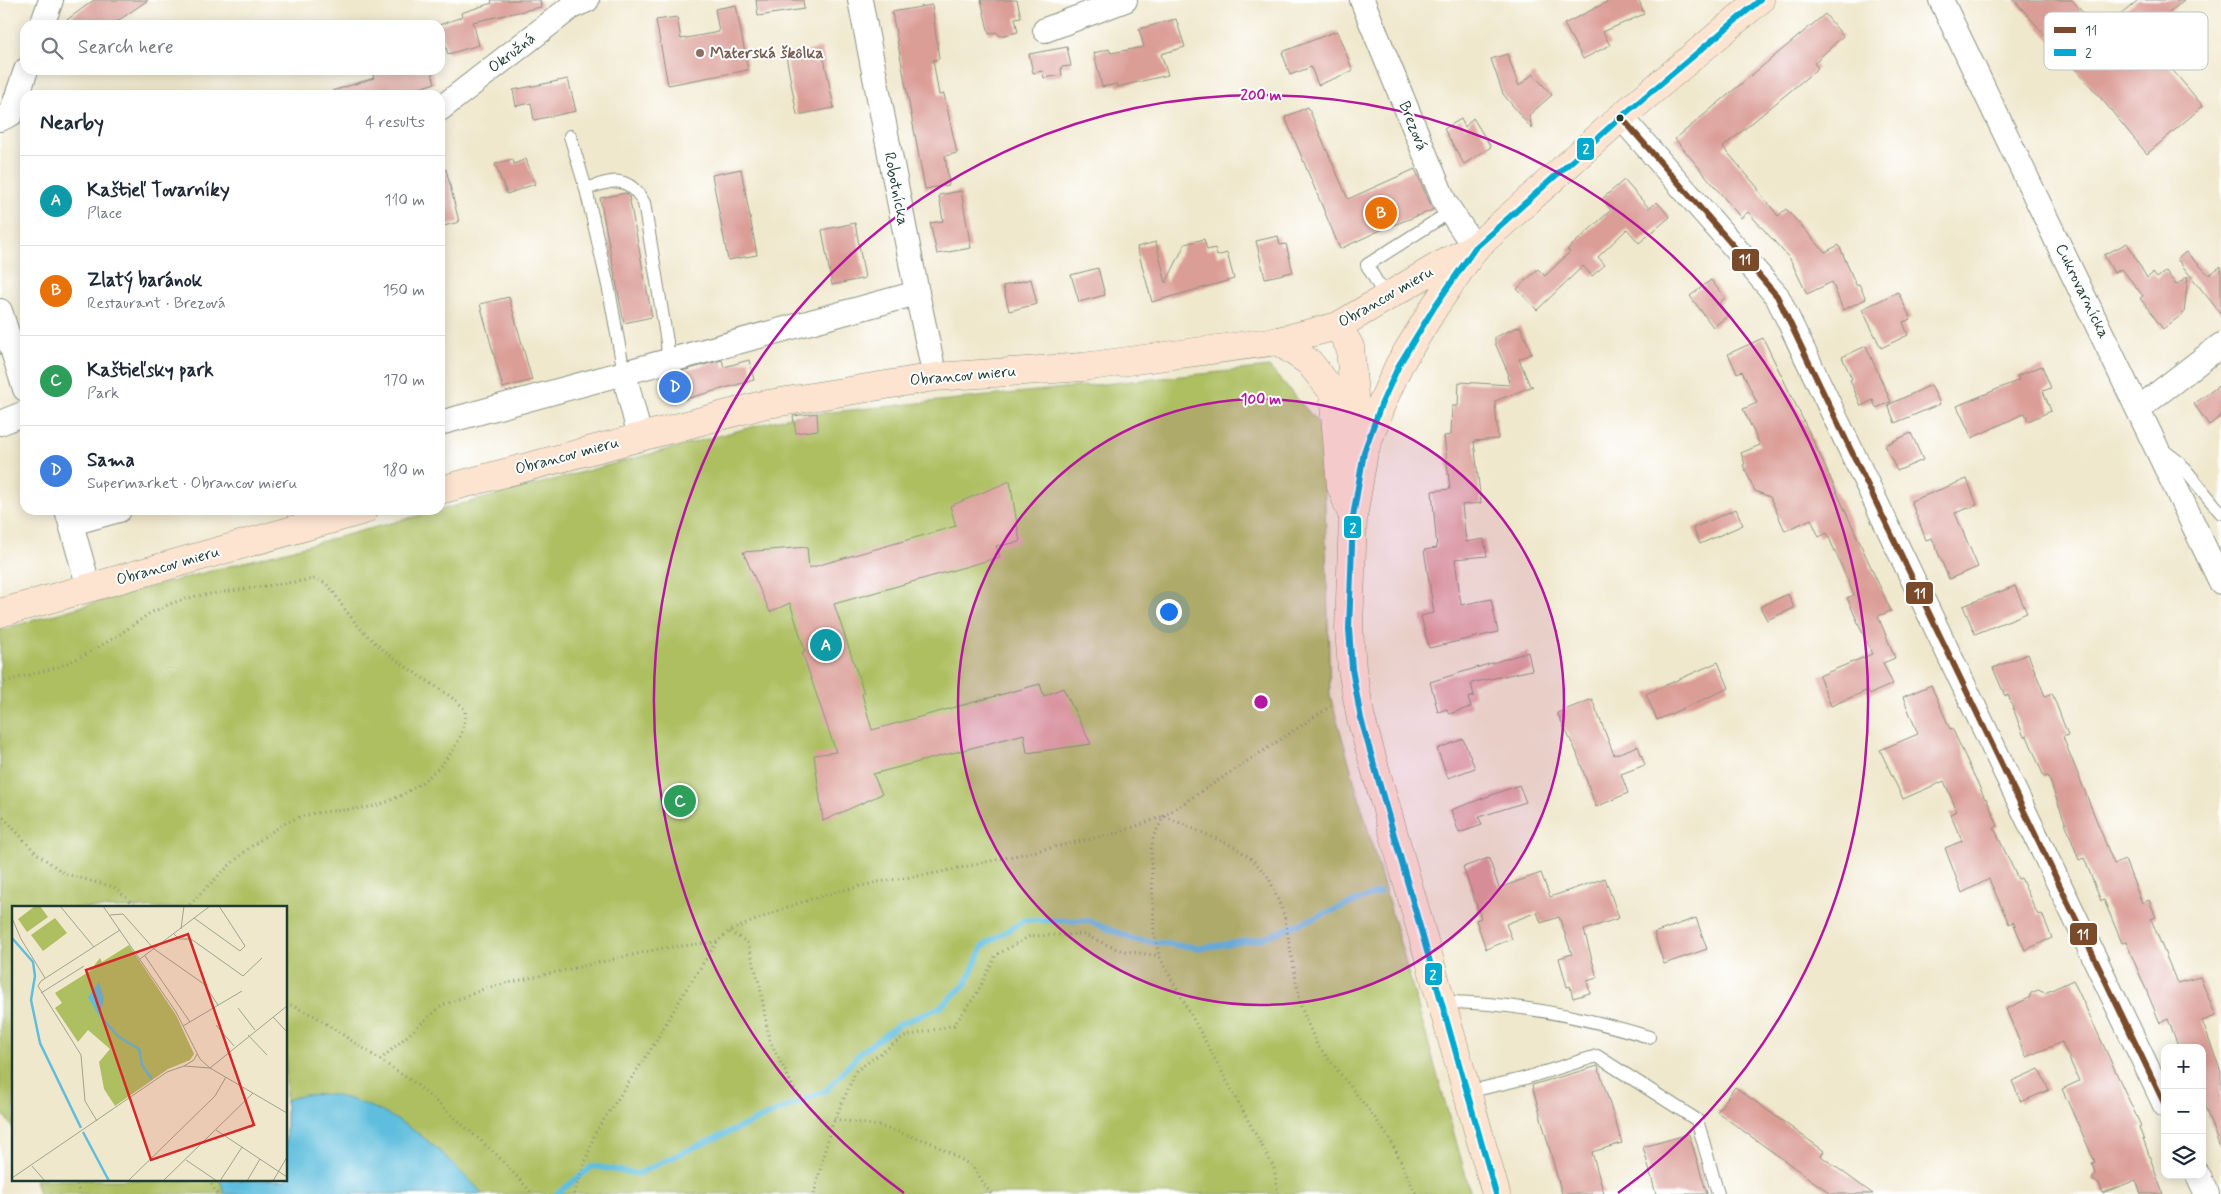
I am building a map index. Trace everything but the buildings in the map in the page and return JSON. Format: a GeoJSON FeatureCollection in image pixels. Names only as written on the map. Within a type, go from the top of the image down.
{"type":"FeatureCollection","features":[{"type":"Feature","properties":{"kind":"street"},"geometry":{"type":"LineString","coordinates":[[44,20],[51,0]]}},
{"type":"Feature","properties":{"kind":"street","name":"Okružná"},"geometry":{"type":"LineString","coordinates":[[445,105],[571,7],[587,0]]}},
{"type":"Feature","properties":{"kind":"street","name":"Robotnícka"},"geometry":{"type":"LineString","coordinates":[[860,0],[935,377]]}},
{"type":"Feature","properties":{"kind":"street"},"geometry":{"type":"LineString","coordinates":[[1045,30],[1125,0]]}},
{"type":"Feature","properties":{"kind":"street","name":"Brezová"},"geometry":{"type":"LineString","coordinates":[[1362,0],[1445,203],[1475,248]]}},
{"type":"Feature","properties":{"kind":"street"},"geometry":{"type":"LineString","coordinates":[[1496,1194],[1361,719],[1352,669],[1349,629],[1352,517],[1364,452],[1381,405],[1399,365],[1430,314],[1475,248],[1620,117],[1760,0]]}},
{"type":"Feature","properties":{"kind":"street","name":"Cukrovarnícka"},"geometry":{"type":"LineString","coordinates":[[1941,0],[2221,582]]}},
{"type":"Feature","properties":{"kind":"street"},"geometry":{"type":"LineString","coordinates":[[0,118],[11,114],[24,75]]}},
{"type":"Feature","properties":{"kind":"street"},"geometry":{"type":"LineString","coordinates":[[1620,117],[1778,296],[2161,1097]]}},
{"type":"Feature","properties":{"kind":"street","name":"Obrancov mieru"},"geometry":{"type":"LineString","coordinates":[[445,489],[762,405],[935,377],[1083,367],[1278,341],[1338,326],[1438,266],[1475,248]]}},
{"type":"Feature","properties":{"kind":"street"},"geometry":{"type":"LineString","coordinates":[[445,422],[917,294]]}},
{"type":"Feature","properties":{"kind":"street"},"geometry":{"type":"LineString","coordinates":[[0,311],[20,373]]}},
{"type":"Feature","properties":{"kind":"street"},"geometry":{"type":"LineString","coordinates":[[1338,326],[1350,347],[1354,396],[1364,452]]}},
{"type":"Feature","properties":{"kind":"street"},"geometry":{"type":"LineString","coordinates":[[1278,341],[1309,362],[1333,392],[1341,486],[1352,517]]}},
{"type":"Feature","properties":{"kind":"street"},"geometry":{"type":"LineString","coordinates":[[2138,409],[2221,345]]}},
{"type":"Feature","properties":{"kind":"street"},"geometry":{"type":"LineString","coordinates":[[624,373],[640,437]]}},
{"type":"Feature","properties":{"kind":"street"},"geometry":{"type":"LineString","coordinates":[[0,423],[20,415]]}},
{"type":"Feature","properties":{"kind":"street","name":"Obrancov mieru"},"geometry":{"type":"LineString","coordinates":[[0,613],[346,515]]}},
{"type":"Feature","properties":{"kind":"street"},"geometry":{"type":"LineString","coordinates":[[70,516],[90,588]]}},
{"type":"Feature","properties":{"kind":"street"},"geometry":{"type":"LineString","coordinates":[[2200,1179],[2207,1194]]}},
{"type":"Feature","properties":{"kind":"lane"},"geometry":{"type":"LineString","coordinates":[[570,136],[586,188],[609,290],[624,373]]}},
{"type":"Feature","properties":{"kind":"lane"},"geometry":{"type":"LineString","coordinates":[[586,188],[609,182],[620,182],[636,189],[644,203],[667,342],[668,361]]}},
{"type":"Feature","properties":{"kind":"lane"},"geometry":{"type":"LineString","coordinates":[[1386,298],[1367,265],[1439,219]]}},
{"type":"Feature","properties":{"kind":"lane"},"geometry":{"type":"LineString","coordinates":[[2155,444],[2180,463],[2221,513]]}},
{"type":"Feature","properties":{"kind":"lane"},"geometry":{"type":"LineString","coordinates":[[1442,1002],[1503,1004],[1543,1010],[1610,1025],[1649,1037]]}},
{"type":"Feature","properties":{"kind":"lane"},"geometry":{"type":"LineString","coordinates":[[1467,1092],[1522,1079],[1597,1056],[1698,1120],[1718,1194]]}},
{"type":"Feature","properties":{"kind":"path"},"geometry":{"type":"LineString","coordinates":[[0,683],[58,667],[85,655],[150,613],[172,603],[196,596],[315,579],[323,581],[332,588],[343,607],[372,639],[389,654],[458,702],[464,710],[464,730],[456,746],[440,766],[403,795],[371,806],[303,816],[290,820],[274,830],[231,864],[188,906]]}},
{"type":"Feature","properties":{"kind":"path"},"geometry":{"type":"LineString","coordinates":[[574,1194],[595,1134],[717,942],[729,932],[790,906],[835,892],[878,882],[937,874],[1098,837],[1164,816],[1332,705]]}},
{"type":"Feature","properties":{"kind":"path"},"geometry":{"type":"LineString","coordinates":[[0,814],[35,852],[65,874],[114,887],[136,906]]}},
{"type":"Feature","properties":{"kind":"path"},"geometry":{"type":"LineString","coordinates":[[1164,816],[1212,835],[1235,847],[1253,860],[1269,878],[1278,896],[1284,915],[1302,1007],[1316,1043],[1376,1118],[1391,1141],[1416,1194]]}},
{"type":"Feature","properties":{"kind":"path"},"geometry":{"type":"LineString","coordinates":[[1164,816],[1154,835],[1151,849],[1154,932],[1159,956],[1274,1168],[1278,1194]]}},
{"type":"Feature","properties":{"kind":"path"},"geometry":{"type":"LineString","coordinates":[[729,932],[748,943],[760,986],[769,1038],[794,1089],[830,1130]]}},
{"type":"Feature","properties":{"kind":"path"},"geometry":{"type":"LineString","coordinates":[[814,1194],[830,1130],[856,1071],[903,1037],[954,1025],[976,995],[996,955],[1030,936],[1083,934],[1119,950],[1159,956]]}},
{"type":"Feature","properties":{"kind":"path"},"geometry":{"type":"LineString","coordinates":[[380,1060],[441,1006],[486,988],[663,948],[717,942]]}},
{"type":"Feature","properties":{"kind":"path"},"geometry":{"type":"LineString","coordinates":[[288,1005],[315,1016],[416,1084],[440,1103],[496,1154],[533,1194]]}},
{"type":"Feature","properties":{"kind":"path"},"geometry":{"type":"LineString","coordinates":[[834,1119],[878,1126],[930,1142],[972,1166],[991,1194]]}},
{"type":"Feature","properties":{"kind":"path"},"geometry":{"type":"LineString","coordinates":[[75,1182],[80,1194]]}},
{"type":"Feature","properties":{"kind":"path"},"geometry":{"type":"LineString","coordinates":[[210,1182],[216,1194]]}},
{"type":"Feature","properties":{"kind":"green space"},"geometry":{"type":"Polygon","coordinates":[[[1269,367],[1323,428],[1330,695],[1471,1194],[39,1194],[36,1182],[288,1182],[288,906],[12,906],[12,1127],[0,1109],[0,630],[128,593],[421,515],[445,515],[445,509],[793,416],[1269,367]]]}},
{"type":"Feature","properties":{"kind":"water"},"geometry":{"type":"Polygon","coordinates":[[[327,1094],[346,1098],[382,1112],[430,1143],[474,1184],[482,1194],[225,1194],[221,1182],[288,1182],[288,1099],[304,1095],[327,1094]]]}},
{"type":"Feature","properties":{"kind":"waterway"},"geometry":{"type":"LineString","coordinates":[[557,1194],[593,1166],[638,1174],[686,1151],[827,1090],[861,1052],[900,1024],[939,1008],[966,984],[983,946],[1025,920],[1088,921],[1136,940],[1201,948],[1261,939],[1380,892]]}},
{"type":"Feature","properties":{"kind":"transit line","name":"2"},"geometry":{"type":"LineString","coordinates":[[1496,1194],[1361,719],[1352,669],[1349,629],[1353,517],[1364,452],[1381,405],[1399,365],[1435,306],[1475,248],[1621,117],[1760,0]]}},
{"type":"Feature","properties":{"kind":"transit line","name":"11"},"geometry":{"type":"LineString","coordinates":[[1621,117],[1777,296],[2161,1097]]}},
{"type":"Feature","properties":{"kind":"place","name":"Materská škôlka"},"geometry":{"type":"Point","coordinates":[700,53]}},
{"type":"Feature","properties":{"kind":"place","name":"Zlatý baránok"},"geometry":{"type":"Point","coordinates":[1381,213]}},
{"type":"Feature","properties":{"kind":"place","name":"Sama"},"geometry":{"type":"Point","coordinates":[675,387]}},
{"type":"Feature","properties":{"kind":"place","name":"Kaštieľ Tovarníky"},"geometry":{"type":"Point","coordinates":[826,645]}},
{"type":"Feature","properties":{"kind":"place","name":"Kaštieľsky park"},"geometry":{"type":"Point","coordinates":[680,801]}}]}
